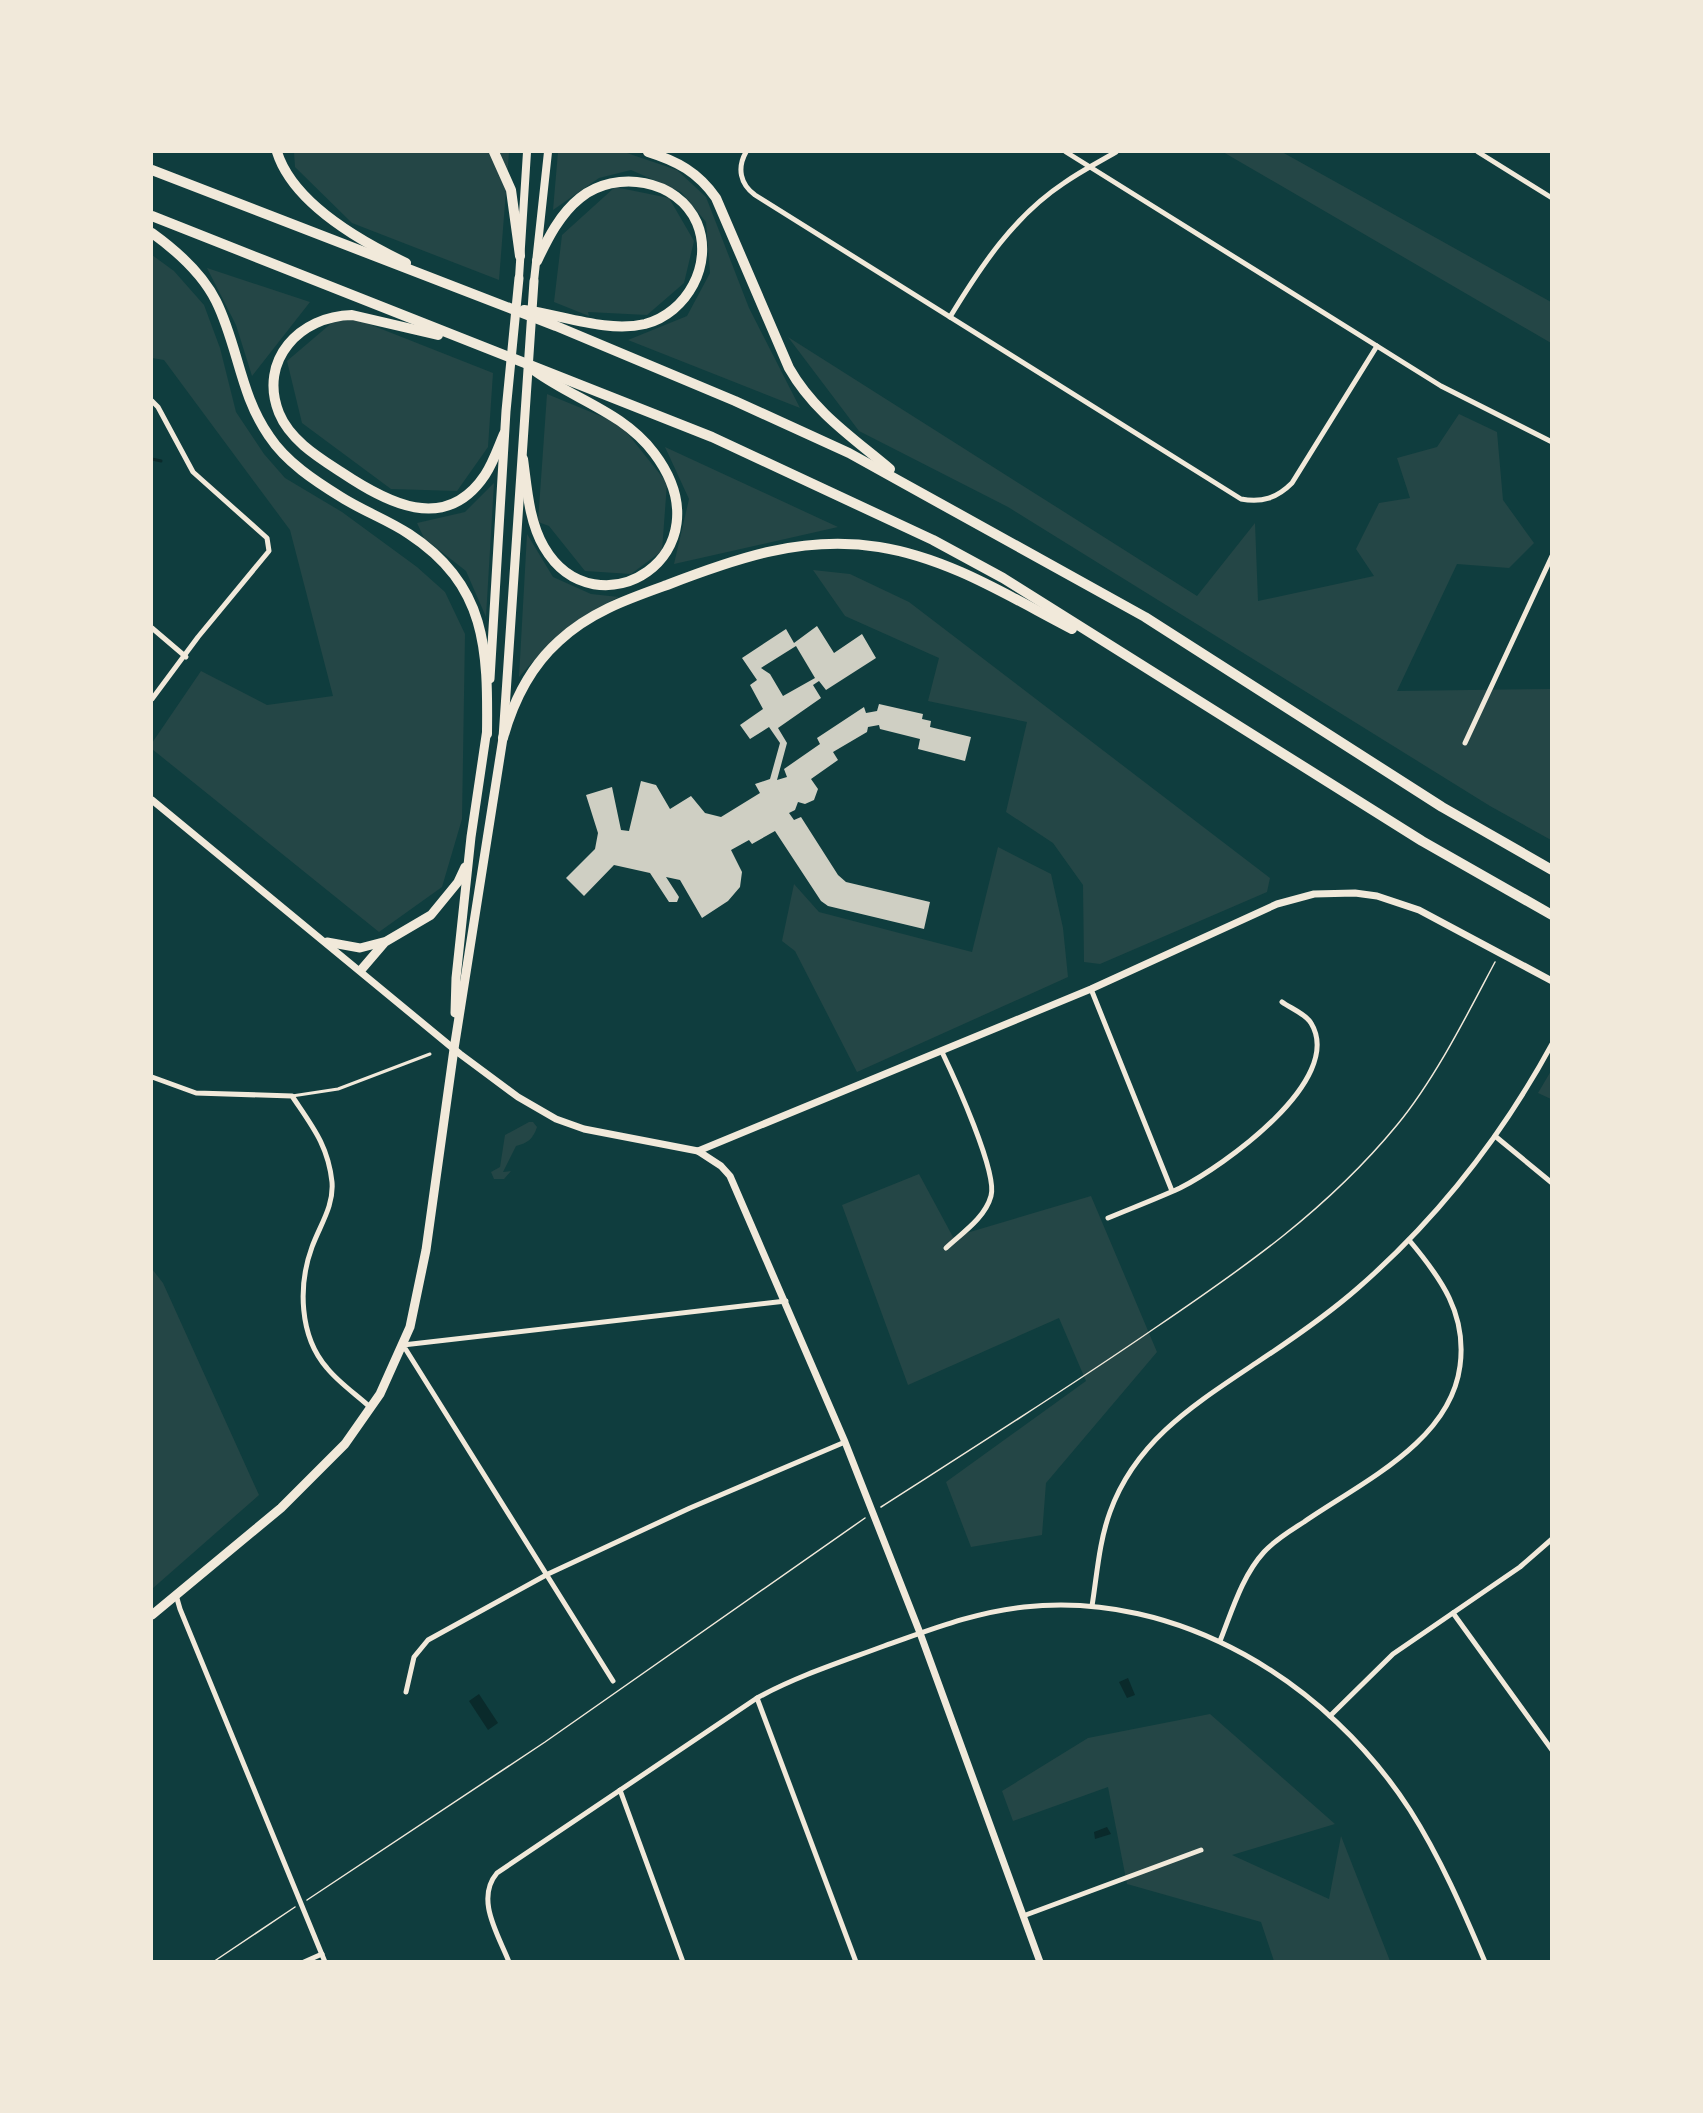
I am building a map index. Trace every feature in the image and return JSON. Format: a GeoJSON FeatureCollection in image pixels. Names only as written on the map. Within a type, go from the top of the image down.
{"type":"FeatureCollection","features":[{"type":"Feature","properties":{"kind":"highway"},"geometry":{"type":"LineString","coordinates":[[277,152],[296,186],[348,231],[378,249],[463,291]]}},
{"type":"Feature","properties":{"kind":"highway"},"geometry":{"type":"LineString","coordinates":[[494,152],[511,190],[520,256]]}},
{"type":"Feature","properties":{"kind":"highway"},"geometry":{"type":"LineString","coordinates":[[648,152],[684,166],[707,185],[716,198],[789,368],[801,390],[836,427],[909,484]]}},
{"type":"Feature","properties":{"kind":"highway"},"geometry":{"type":"LineString","coordinates":[[152,170],[501,306],[735,401],[849,453],[909,484],[1145,617],[1442,807],[1551,870]]}},
{"type":"Feature","properties":{"kind":"highway"},"geometry":{"type":"LineString","coordinates":[[501,306],[616,326],[629,326],[656,320],[679,305],[695,282],[702,254],[701,238],[692,214],[671,194],[650,184],[618,182],[597,188],[579,199],[558,223],[537,261]]}},
{"type":"Feature","properties":{"kind":"highway"},"geometry":{"type":"LineString","coordinates":[[152,216],[712,437],[933,540],[1003,578],[1422,841],[1551,915]]}},
{"type":"Feature","properties":{"kind":"highway"},"geometry":{"type":"LineString","coordinates":[[152,233],[186,261],[216,299],[247,395],[256,416],[280,451],[327,488],[424,545],[459,583],[474,610],[486,649],[487,734]]}},
{"type":"Feature","properties":{"kind":"highway"},"geometry":{"type":"LineString","coordinates":[[454,1048],[456,978],[469,860],[487,734],[504,434],[519,278]]}},
{"type":"Feature","properties":{"kind":"highway"},"geometry":{"type":"LineString","coordinates":[[152,1615],[281,1508],[325,1467],[371,1408],[403,1345],[415,1307],[426,1250],[454,1048],[502,738],[526,426],[534,281]]}},
{"type":"Feature","properties":{"kind":"highway"},"geometry":{"type":"LineString","coordinates":[[478,344],[361,316],[338,315],[325,318],[301,330],[284,350],[275,375],[275,401],[285,425],[306,447],[358,483],[390,501],[416,509],[442,506],[466,495],[484,476],[504,434]]}},
{"type":"Feature","properties":{"kind":"highway"},"geometry":{"type":"LineString","coordinates":[[522,362],[552,384],[627,425],[654,453],[677,495],[678,522],[669,548],[652,568],[627,582],[600,584],[573,577],[556,564],[538,537],[523,459]]}},
{"type":"Feature","properties":{"kind":"highway"},"geometry":{"type":"LineString","coordinates":[[502,738],[518,696],[530,676],[558,642],[576,626],[615,604],[726,562],[762,551],[794,546],[853,544],[890,549],[928,559],[961,572],[1131,659]]}},
{"type":"Feature","properties":{"kind":"highway"},"geometry":{"type":"LineString","coordinates":[[327,942],[360,948],[385,942],[431,915],[458,882],[469,860]]}},
{"type":"Feature","properties":{"kind":"highway"},"geometry":{"type":"LineString","coordinates":[[361,970],[385,942]]}},
{"type":"Feature","properties":{"kind":"main road"},"geometry":{"type":"LineString","coordinates":[[519,278],[527,152]]}},
{"type":"Feature","properties":{"kind":"main road"},"geometry":{"type":"LineString","coordinates":[[534,281],[548,152]]}},
{"type":"Feature","properties":{"kind":"street"},"geometry":{"type":"LineString","coordinates":[[746,152],[740,174],[743,183],[755,195],[1218,484],[1230,495],[1252,501],[1275,497],[1292,483],[1377,346]]}},
{"type":"Feature","properties":{"kind":"street"},"geometry":{"type":"LineString","coordinates":[[1066,152],[1450,390],[1551,442]]}},
{"type":"Feature","properties":{"kind":"street"},"geometry":{"type":"LineString","coordinates":[[950,317],[985,261],[1023,217],[1063,183],[1116,152]]}},
{"type":"Feature","properties":{"kind":"street"},"geometry":{"type":"LineString","coordinates":[[1478,152],[1551,198]]}},
{"type":"Feature","properties":{"kind":"street"},"geometry":{"type":"LineString","coordinates":[[152,401],[158,407],[193,472],[267,538],[269,551],[198,637],[186,657],[152,699]]}},
{"type":"Feature","properties":{"kind":"street"},"geometry":{"type":"LineString","coordinates":[[1465,743],[1551,556]]}},
{"type":"Feature","properties":{"kind":"street"},"geometry":{"type":"LineString","coordinates":[[152,628],[186,657]]}},
{"type":"Feature","properties":{"kind":"street"},"geometry":{"type":"LineString","coordinates":[[152,800],[454,1048],[518,1097],[556,1119],[609,1136],[698,1151],[721,1166],[737,1188],[845,1442],[920,1633],[1041,1962]]}},
{"type":"Feature","properties":{"kind":"street"},"geometry":{"type":"LineString","coordinates":[[698,1151],[1091,989],[1277,904],[1333,892],[1366,894],[1398,901],[1551,981]]}},
{"type":"Feature","properties":{"kind":"street"},"geometry":{"type":"LineString","coordinates":[[1091,989],[1172,1191]]}},
{"type":"Feature","properties":{"kind":"street"},"geometry":{"type":"LineString","coordinates":[[1108,1218],[1172,1191],[1208,1172],[1255,1136],[1279,1113],[1310,1075],[1317,1053],[1315,1031],[1310,1021],[1282,1002]]}},
{"type":"Feature","properties":{"kind":"street"},"geometry":{"type":"LineString","coordinates":[[1092,1606],[1103,1536],[1109,1514],[1126,1476],[1156,1437],[1190,1407],[1324,1316],[1409,1240],[1460,1184],[1495,1136],[1533,1078],[1551,1044]]}},
{"type":"Feature","properties":{"kind":"street"},"geometry":{"type":"LineString","coordinates":[[942,1052],[962,1095],[993,1185],[988,1204],[974,1222],[946,1248]]}},
{"type":"Feature","properties":{"kind":"street"},"geometry":{"type":"LineString","coordinates":[[152,1077],[196,1093],[292,1096],[325,1146],[332,1184],[328,1211],[312,1248],[301,1297],[312,1342],[326,1368],[371,1408]]}},
{"type":"Feature","properties":{"kind":"street"},"geometry":{"type":"LineString","coordinates":[[1495,1136],[1551,1183]]}},
{"type":"Feature","properties":{"kind":"street"},"geometry":{"type":"LineString","coordinates":[[1220,1641],[1245,1580],[1264,1552],[1287,1532],[1414,1447],[1433,1428],[1447,1407],[1460,1365],[1461,1341],[1458,1320],[1445,1286],[1409,1240]]}},
{"type":"Feature","properties":{"kind":"street"},"geometry":{"type":"LineString","coordinates":[[613,1681],[403,1345],[786,1301]]}},
{"type":"Feature","properties":{"kind":"street"},"geometry":{"type":"LineString","coordinates":[[406,1692],[414,1657],[428,1640],[548,1574],[690,1508],[845,1442]]}},
{"type":"Feature","properties":{"kind":"street"},"geometry":{"type":"LineString","coordinates":[[1330,1716],[1394,1654],[1520,1567],[1551,1539]]}},
{"type":"Feature","properties":{"kind":"street"},"geometry":{"type":"LineString","coordinates":[[176,1594],[180,1609],[325,1962]]}},
{"type":"Feature","properties":{"kind":"street"},"geometry":{"type":"LineString","coordinates":[[509,1962],[487,1905],[486,1896],[491,1880],[497,1873],[757,1698],[801,1676],[920,1633],[994,1611],[1056,1605],[1092,1606],[1151,1616],[1220,1641],[1285,1680],[1330,1716],[1370,1757],[1410,1809],[1443,1870],[1485,1962]]}},
{"type":"Feature","properties":{"kind":"street"},"geometry":{"type":"LineString","coordinates":[[1453,1612],[1551,1750]]}},
{"type":"Feature","properties":{"kind":"street"},"geometry":{"type":"LineString","coordinates":[[757,1698],[856,1962]]}},
{"type":"Feature","properties":{"kind":"street"},"geometry":{"type":"LineString","coordinates":[[620,1790],[683,1962]]}},
{"type":"Feature","properties":{"kind":"street"},"geometry":{"type":"LineString","coordinates":[[1023,1916],[1201,1850]]}},
{"type":"Feature","properties":{"kind":"street"},"geometry":{"type":"LineString","coordinates":[[304,1962],[322,1954]]}},
{"type":"Feature","properties":{"kind":"lane"},"geometry":{"type":"LineString","coordinates":[[292,1096],[338,1089],[430,1054]]}},
{"type":"Feature","properties":{"kind":"path"},"geometry":{"type":"LineString","coordinates":[[213,1962],[545,1742],[873,1513],[1078,1381],[1218,1285],[1325,1203],[1398,1124],[1456,1037],[1500,954]]}},
{"type":"Feature","properties":{"kind":"shaded area"},"geometry":{"type":"Polygon","coordinates":[[[294,152],[509,152],[499,280],[352,223],[295,167],[294,152]]]}},
{"type":"Feature","properties":{"kind":"shaded area"},"geometry":{"type":"Polygon","coordinates":[[[558,152],[624,152],[677,170],[706,197],[749,308],[800,408],[628,340],[687,316],[710,273],[706,222],[681,192],[631,170],[599,178],[553,210],[558,152]]]}},
{"type":"Feature","properties":{"kind":"shaded area"},"geometry":{"type":"Polygon","coordinates":[[[1223,152],[1282,152],[1551,302],[1551,343],[1223,152]]]}},
{"type":"Feature","properties":{"kind":"shaded area"},"geometry":{"type":"Polygon","coordinates":[[[615,187],[669,198],[694,241],[684,283],[647,315],[588,312],[589,316],[554,302],[562,235],[615,187]]]}},
{"type":"Feature","properties":{"kind":"shaded area"},"geometry":{"type":"Polygon","coordinates":[[[152,255],[174,271],[204,305],[220,348],[236,412],[264,454],[285,478],[342,512],[417,567],[445,592],[465,634],[462,819],[442,887],[379,932],[152,749],[152,743],[201,671],[267,705],[333,696],[290,530],[164,360],[152,358],[152,255]]]}},
{"type":"Feature","properties":{"kind":"shaded area"},"geometry":{"type":"Polygon","coordinates":[[[207,268],[310,302],[252,376],[236,325],[207,268]]]}},
{"type":"Feature","properties":{"kind":"shaded area"},"geometry":{"type":"Polygon","coordinates":[[[351,317],[493,373],[488,447],[457,491],[391,489],[302,423],[287,361],[334,321],[351,317]]]}},
{"type":"Feature","properties":{"kind":"shaded area"},"geometry":{"type":"Polygon","coordinates":[[[788,337],[1197,596],[1255,523],[1258,601],[1374,576],[1356,549],[1379,503],[1410,498],[1397,458],[1437,447],[1459,414],[1497,432],[1503,500],[1534,543],[1509,568],[1457,564],[1397,691],[1551,689],[1551,840],[1490,806],[1008,507],[859,431],[788,337]]]}},
{"type":"Feature","properties":{"kind":"shaded area"},"geometry":{"type":"Polygon","coordinates":[[[547,394],[620,424],[667,483],[662,551],[631,574],[585,571],[549,526],[538,522],[547,394]]]}},
{"type":"Feature","properties":{"kind":"shaded area"},"geometry":{"type":"Polygon","coordinates":[[[665,447],[838,527],[674,564],[689,499],[665,447]]]}},
{"type":"Feature","properties":{"kind":"shaded area"},"geometry":{"type":"Polygon","coordinates":[[[494,483],[486,617],[466,571],[424,538],[417,523],[465,512],[494,483]]]}},
{"type":"Feature","properties":{"kind":"shaded area"},"geometry":{"type":"Polygon","coordinates":[[[527,534],[553,577],[591,594],[619,597],[575,622],[519,677],[527,534]]]}},
{"type":"Feature","properties":{"kind":"shaded area"},"geometry":{"type":"Polygon","coordinates":[[[813,570],[850,574],[909,602],[1270,878],[1267,892],[1100,964],[1084,962],[1083,885],[1053,843],[1006,812],[1027,722],[928,701],[939,658],[845,616],[813,570]]]}},
{"type":"Feature","properties":{"kind":"shaded area"},"geometry":{"type":"Polygon","coordinates":[[[998,847],[1051,874],[1063,928],[1068,977],[857,1072],[795,951],[782,941],[794,884],[819,912],[972,952],[998,847]]]}},
{"type":"Feature","properties":{"kind":"shaded area"},"geometry":{"type":"Polygon","coordinates":[[[1551,1071],[1551,1099],[1538,1093],[1551,1071]]]}},
{"type":"Feature","properties":{"kind":"shaded area"},"geometry":{"type":"Polygon","coordinates":[[[533,1122],[537,1127],[534,1135],[527,1142],[516,1146],[503,1172],[511,1171],[504,1179],[494,1179],[491,1172],[500,1167],[505,1135],[533,1122]]]}},
{"type":"Feature","properties":{"kind":"shaded area"},"geometry":{"type":"Polygon","coordinates":[[[919,1174],[953,1237],[1091,1196],[1157,1352],[1046,1483],[1042,1535],[971,1547],[946,1482],[1086,1381],[1059,1318],[908,1385],[842,1205],[919,1174]]]}},
{"type":"Feature","properties":{"kind":"shaded area"},"geometry":{"type":"Polygon","coordinates":[[[152,1269],[163,1283],[259,1495],[152,1589],[152,1269]]]}},
{"type":"Feature","properties":{"kind":"shaded area"},"geometry":{"type":"Polygon","coordinates":[[[1128,1678],[1135,1695],[1127,1698],[1119,1682],[1128,1678]]]}},
{"type":"Feature","properties":{"kind":"shaded area"},"geometry":{"type":"Polygon","coordinates":[[[479,1694],[498,1723],[488,1730],[469,1701],[479,1694]]]}},
{"type":"Feature","properties":{"kind":"shaded area"},"geometry":{"type":"Polygon","coordinates":[[[1210,1714],[1335,1824],[1232,1855],[1329,1899],[1341,1836],[1390,1961],[1274,1961],[1261,1922],[1127,1884],[1108,1787],[1013,1821],[1002,1791],[1088,1738],[1210,1714]]]}},
{"type":"Feature","properties":{"kind":"shaded area"},"geometry":{"type":"Polygon","coordinates":[[[1107,1827],[1111,1834],[1095,1839],[1094,1832],[1107,1827]]]}},
{"type":"Feature","properties":{"kind":"building"},"geometry":{"type":"Polygon","coordinates":[[[817,626],[834,653],[862,634],[876,658],[826,690],[819,681],[813,685],[821,698],[778,728],[787,743],[777,780],[787,777],[784,769],[820,744],[817,738],[864,707],[866,713],[877,711],[879,704],[923,714],[922,719],[931,721],[930,727],[971,737],[965,761],[918,749],[920,739],[880,729],[879,725],[868,727],[867,732],[833,752],[838,760],[811,779],[818,789],[814,800],[805,804],[798,802],[795,810],[789,813],[794,820],[801,817],[838,875],[846,882],[930,902],[924,929],[828,906],[821,901],[775,831],[752,844],[749,840],[731,850],[742,872],[740,887],[728,901],[702,918],[680,880],[666,877],[679,897],[677,902],[669,902],[650,873],[614,865],[584,896],[566,878],[595,849],[598,833],[586,795],[612,787],[621,830],[629,831],[641,781],[656,785],[670,809],[691,796],[705,813],[721,817],[760,793],[755,784],[770,779],[780,743],[769,727],[750,739],[740,725],[763,709],[750,685],[757,680],[742,658],[786,629],[794,643],[817,626]],[[796,646],[761,668],[770,674],[783,696],[815,678],[796,646]]]}},
{"type":"Feature","properties":{"kind":"waterway"},"geometry":{"type":"LineString","coordinates":[[152,459],[161,461]]}}]}
